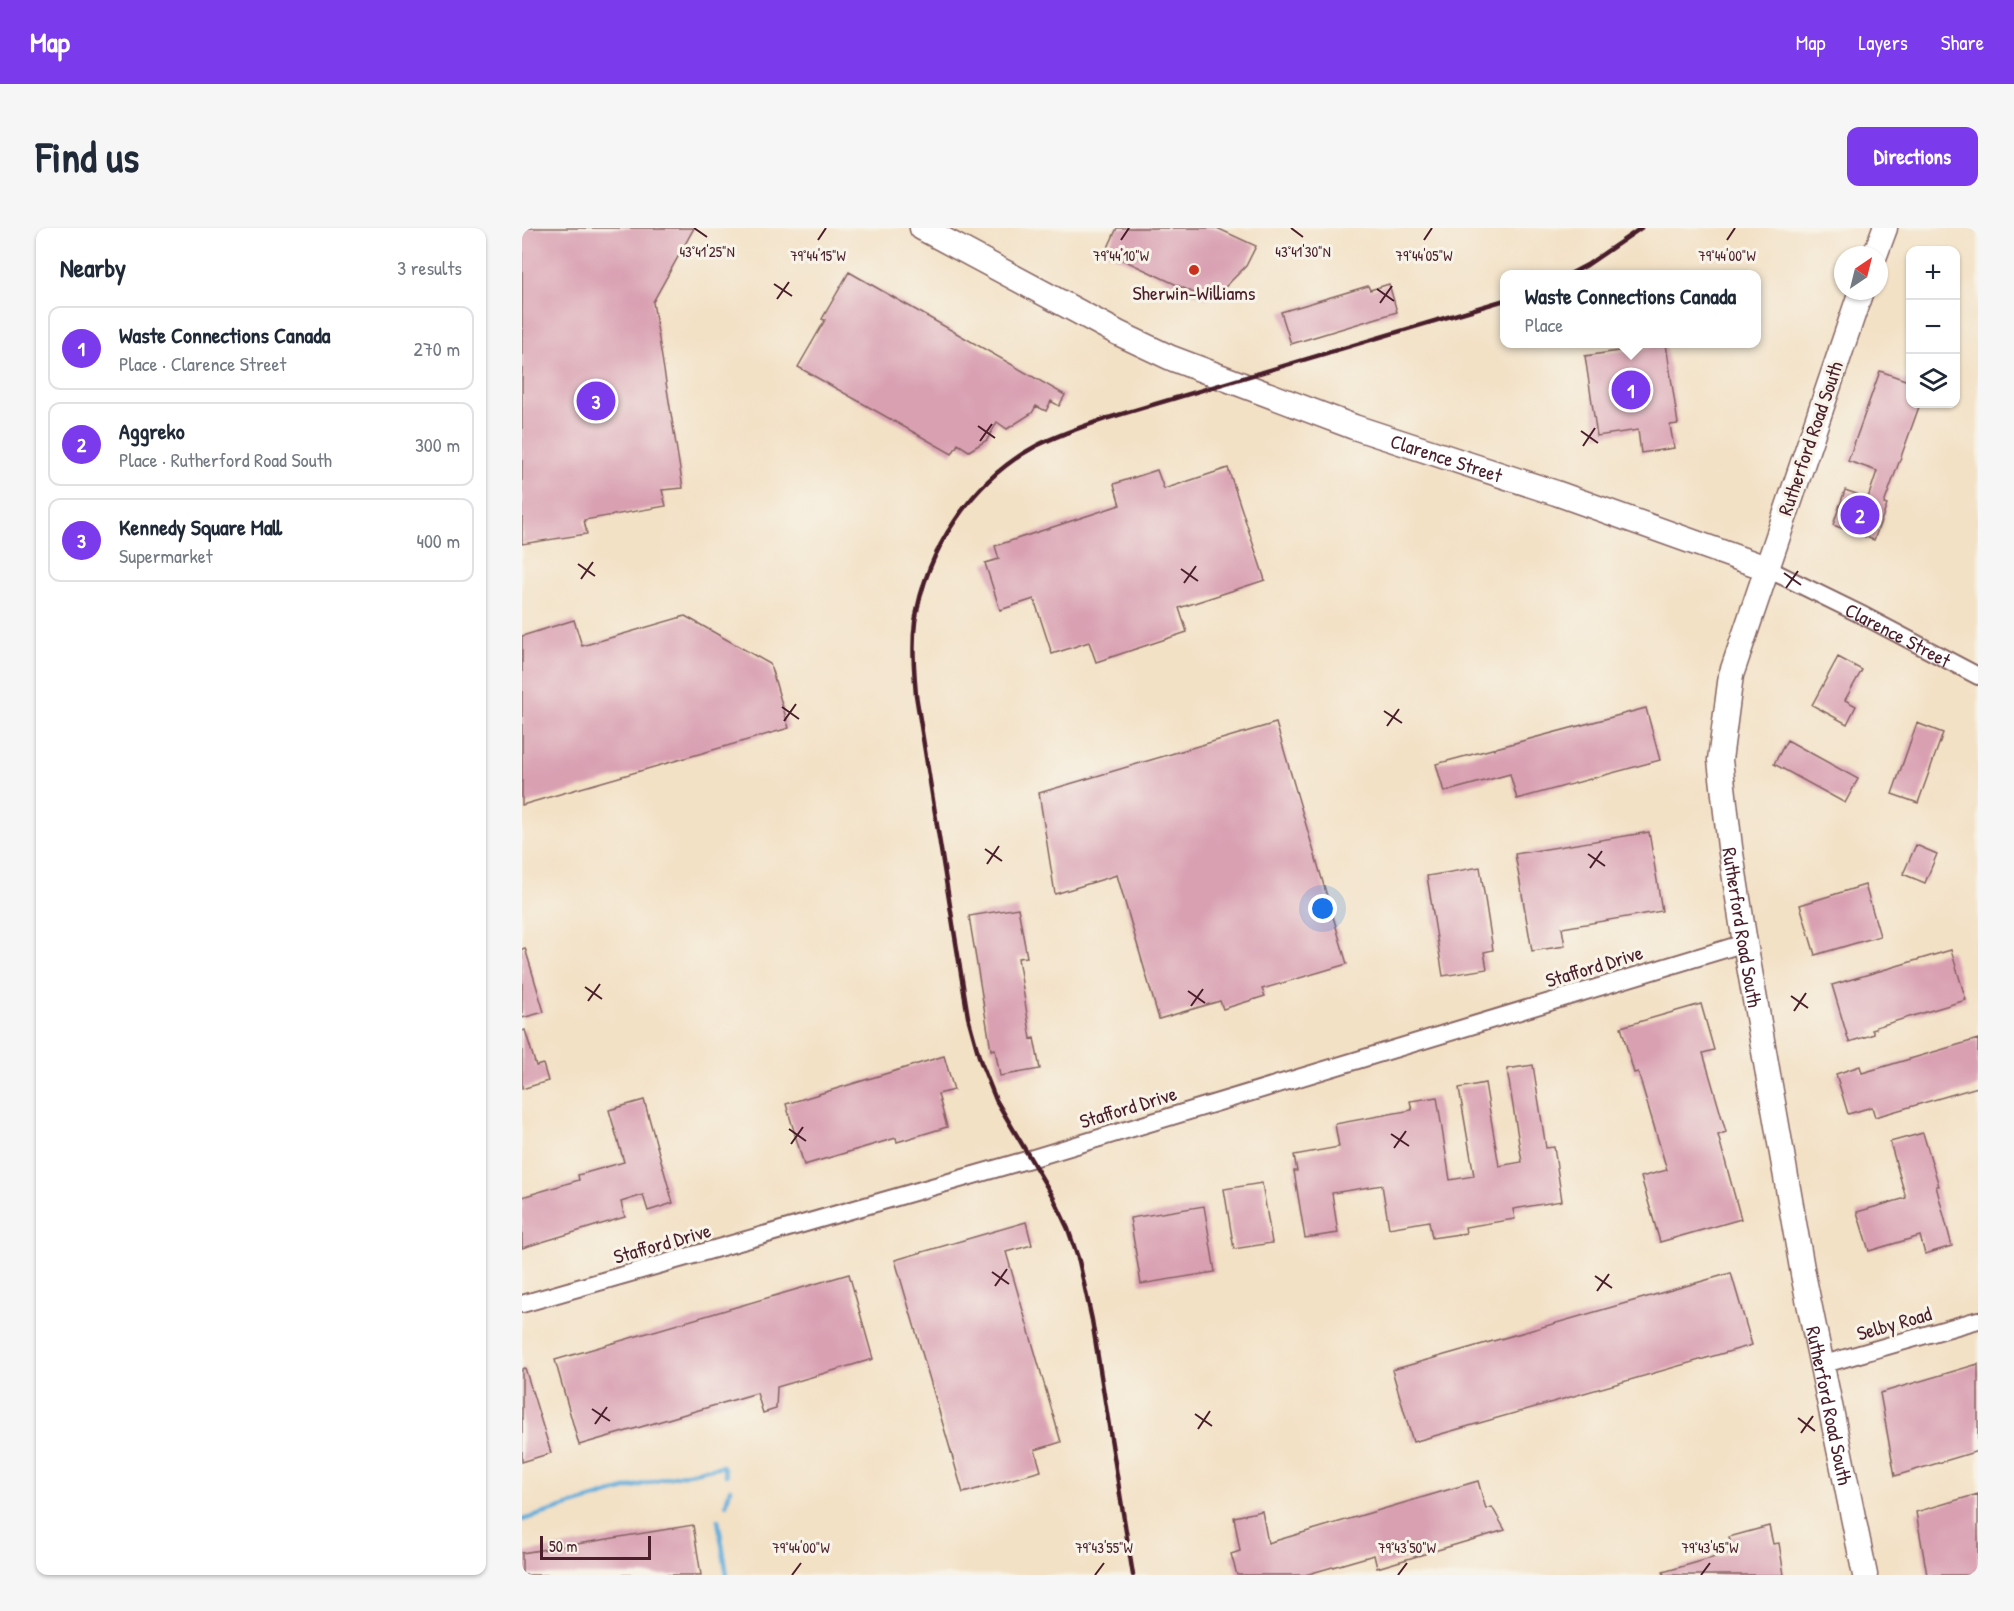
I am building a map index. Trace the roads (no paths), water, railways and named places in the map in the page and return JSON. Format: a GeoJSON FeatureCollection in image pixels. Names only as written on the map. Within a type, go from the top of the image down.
{"type":"FeatureCollection","features":[{"type":"Feature","properties":{"kind":"street","name":"Clarence Street"},"geometry":{"type":"LineString","coordinates":[[922,228],[1118,333],[1171,358],[1354,427],[1556,493],[1766,568],[1978,676]]}},
{"type":"Feature","properties":{"kind":"street"},"geometry":{"type":"LineString","coordinates":[[1878,246],[1885,228]]}},
{"type":"Feature","properties":{"kind":"street","name":"Rutherford Road South"},"geometry":{"type":"LineString","coordinates":[[1859,300],[1731,675],[1720,760],[1730,847],[1745,943],[1803,1274],[1865,1575]]}},
{"type":"Feature","properties":{"kind":"street","name":"Stafford Drive"},"geometry":{"type":"LineString","coordinates":[[522,1305],[1030,1159],[1745,943]]}},
{"type":"Feature","properties":{"kind":"street","name":"Selby Road"},"geometry":{"type":"LineString","coordinates":[[1821,1365],[1978,1320]]}},
{"type":"Feature","properties":{"kind":"waterway"},"geometry":{"type":"LineString","coordinates":[[522,1520],[622,1490],[697,1471],[723,1466],[726,1475]]}},
{"type":"Feature","properties":{"kind":"waterway"},"geometry":{"type":"LineString","coordinates":[[726,1504],[730,1489]]}},
{"type":"Feature","properties":{"kind":"waterway"},"geometry":{"type":"LineString","coordinates":[[718,1520],[727,1575]]}},
{"type":"Feature","properties":{"kind":"railway"},"geometry":{"type":"LineString","coordinates":[[1578,270],[1641,228]]}},
{"type":"Feature","properties":{"kind":"railway"},"geometry":{"type":"LineString","coordinates":[[1133,1575],[1092,1320],[1079,1261],[1068,1229],[1053,1197],[996,1100],[980,1060],[968,1017],[916,695],[914,640],[921,595],[941,544],[972,498],[1013,460],[1036,446],[1105,419],[1500,301]]}},
{"type":"Feature","properties":{"kind":"place","name":"Sherwin-Williams"},"geometry":{"type":"Point","coordinates":[1194,270]}},
{"type":"Feature","properties":{"kind":"place","name":"Waste Connections Canada"},"geometry":{"type":"Point","coordinates":[1631,390]}},
{"type":"Feature","properties":{"kind":"place","name":"Kennedy Square Mall"},"geometry":{"type":"Point","coordinates":[596,401]}},
{"type":"Feature","properties":{"kind":"place","name":"Aggreko"},"geometry":{"type":"Point","coordinates":[1860,515]}}]}
